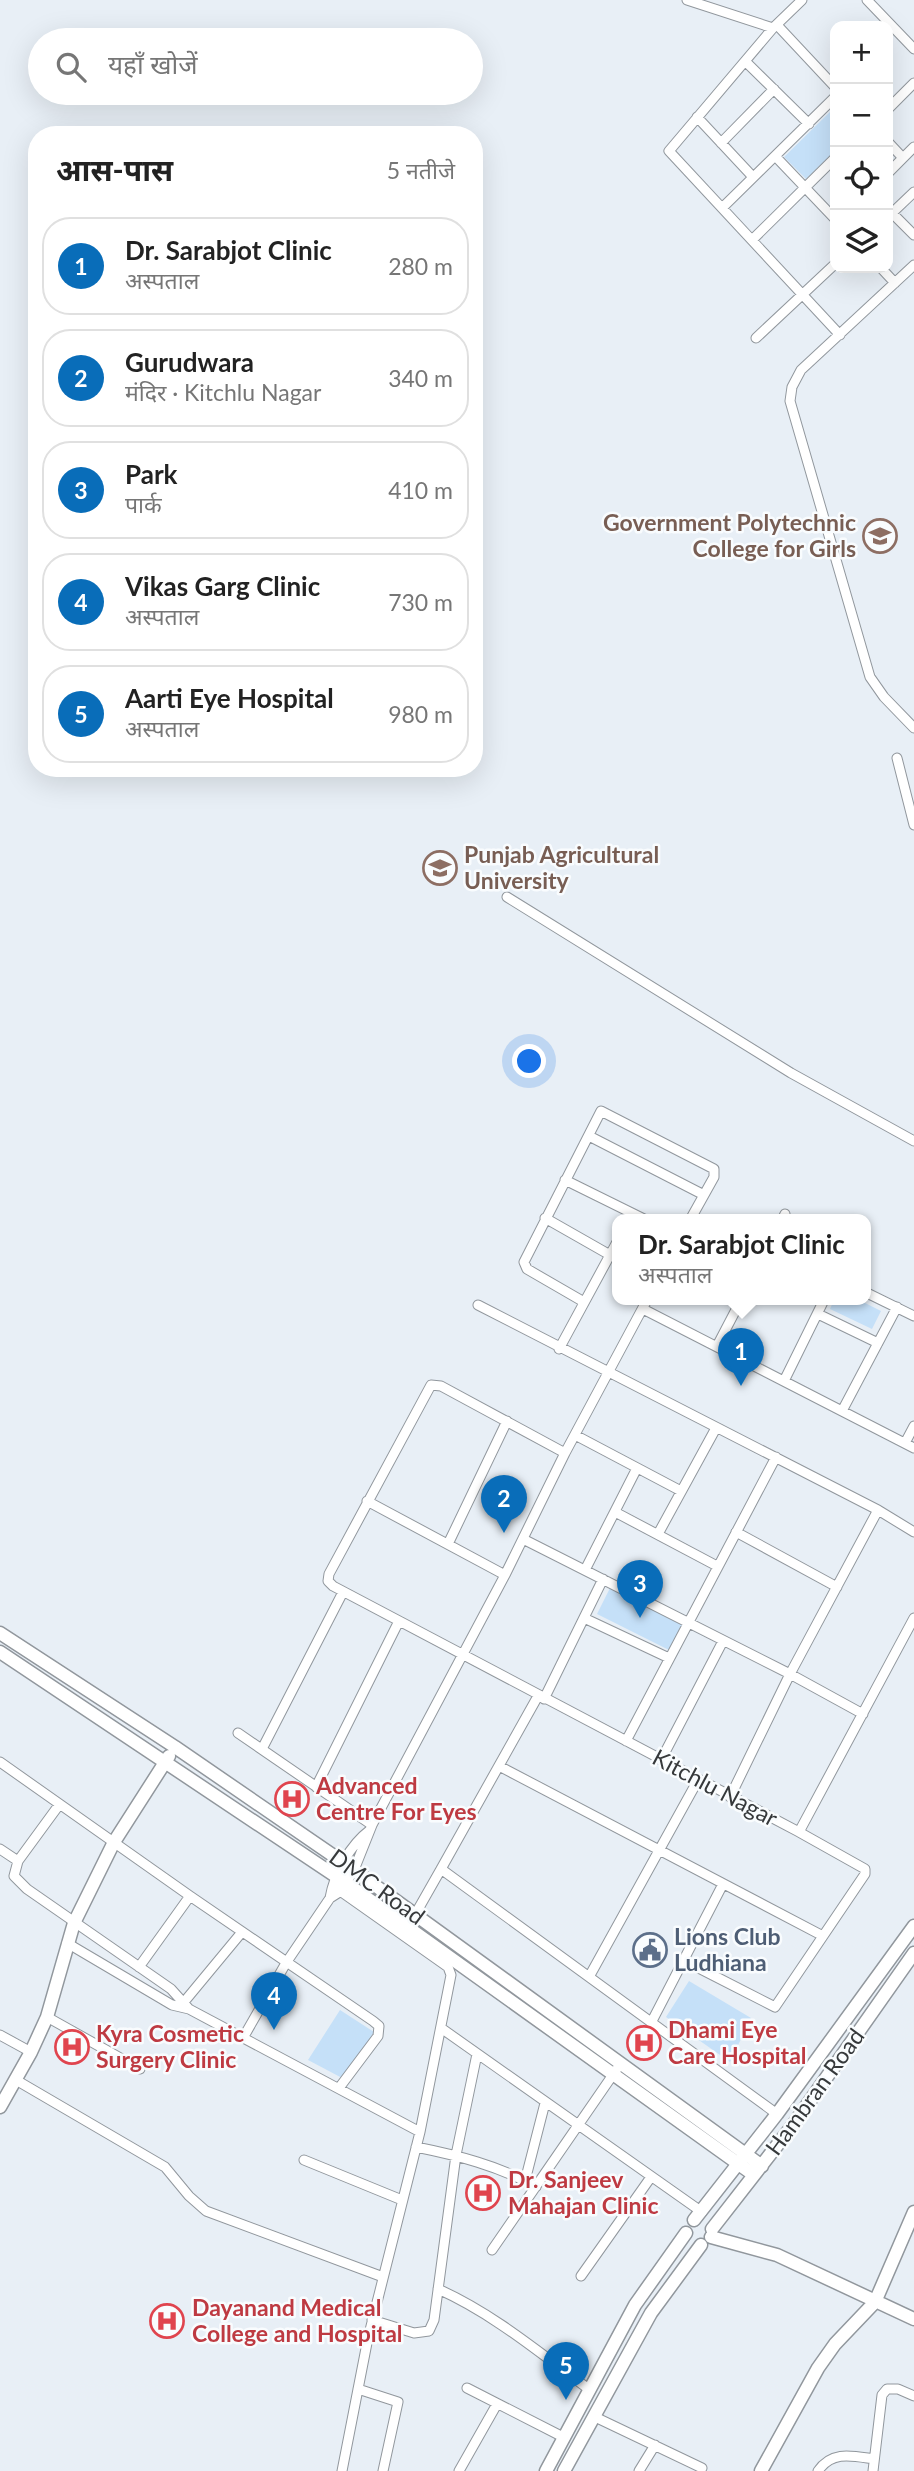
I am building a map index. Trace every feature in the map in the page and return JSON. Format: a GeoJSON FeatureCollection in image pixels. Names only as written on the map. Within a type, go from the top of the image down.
{"type":"FeatureCollection","features":[{"type":"Feature","properties":{"kind":"street"},"geometry":{"type":"LineString","coordinates":[[687,0],[775,26],[832,84]]}},
{"type":"Feature","properties":{"kind":"street"},"geometry":{"type":"LineString","coordinates":[[802,0],[775,26],[669,151],[840,335]]}},
{"type":"Feature","properties":{"kind":"street"},"geometry":{"type":"LineString","coordinates":[[867,0],[914,49]]}},
{"type":"Feature","properties":{"kind":"street"},"geometry":{"type":"LineString","coordinates":[[746,62],[809,124]]}},
{"type":"Feature","properties":{"kind":"street"},"geometry":{"type":"LineString","coordinates":[[893,103],[914,83]]}},
{"type":"Feature","properties":{"kind":"street"},"geometry":{"type":"LineString","coordinates":[[721,143],[774,89]]}},
{"type":"Feature","properties":{"kind":"street"},"geometry":{"type":"LineString","coordinates":[[722,208],[830,102]]}},
{"type":"Feature","properties":{"kind":"street"},"geometry":{"type":"LineString","coordinates":[[697,117],[753,177]]}},
{"type":"Feature","properties":{"kind":"street"},"geometry":{"type":"LineString","coordinates":[[893,147],[903,158]]}},
{"type":"Feature","properties":{"kind":"street"},"geometry":{"type":"LineString","coordinates":[[893,168],[914,147]]}},
{"type":"Feature","properties":{"kind":"street"},"geometry":{"type":"LineString","coordinates":[[775,156],[830,214]]}},
{"type":"Feature","properties":{"kind":"street"},"geometry":{"type":"LineString","coordinates":[[752,240],[830,163]]}},
{"type":"Feature","properties":{"kind":"street"},"geometry":{"type":"LineString","coordinates":[[891,210],[914,192]]}},
{"type":"Feature","properties":{"kind":"street"},"geometry":{"type":"LineString","coordinates":[[893,214],[914,235]]}},
{"type":"Feature","properties":{"kind":"street"},"geometry":{"type":"LineString","coordinates":[[914,265],[801,370],[795,378],[791,394],[791,408],[870,677],[884,697],[914,728]]}},
{"type":"Feature","properties":{"kind":"street"},"geometry":{"type":"LineString","coordinates":[[756,338],[830,269]]}},
{"type":"Feature","properties":{"kind":"street"},"geometry":{"type":"LineString","coordinates":[[886,273],[895,283]]}},
{"type":"Feature","properties":{"kind":"street"},"geometry":{"type":"LineString","coordinates":[[897,758],[914,823]]}},
{"type":"Feature","properties":{"kind":"street"},"geometry":{"type":"LineString","coordinates":[[507,897],[791,1073],[914,1141]]}},
{"type":"Feature","properties":{"kind":"street"},"geometry":{"type":"LineString","coordinates":[[584,1301],[525,1267],[525,1258],[601,1111],[712,1167],[715,1174],[693,1214]]}},
{"type":"Feature","properties":{"kind":"street"},"geometry":{"type":"LineString","coordinates":[[589,1136],[704,1195]]}},
{"type":"Feature","properties":{"kind":"street"},"geometry":{"type":"LineString","coordinates":[[565,1180],[627,1214]]}},
{"type":"Feature","properties":{"kind":"street"},"geometry":{"type":"LineString","coordinates":[[545,1219],[610,1255]]}},
{"type":"Feature","properties":{"kind":"street"},"geometry":{"type":"LineString","coordinates":[[559,1349],[612,1251]]}},
{"type":"Feature","properties":{"kind":"street"},"geometry":{"type":"LineString","coordinates":[[871,1295],[914,1316]]}},
{"type":"Feature","properties":{"kind":"street"},"geometry":{"type":"LineString","coordinates":[[478,1305],[559,1349],[878,1510],[914,1532]]}},
{"type":"Feature","properties":{"kind":"street"},"geometry":{"type":"LineString","coordinates":[[243,2038],[286,1963],[339,1884],[371,1828],[644,1305]]}},
{"type":"Feature","properties":{"kind":"street"},"geometry":{"type":"LineString","coordinates":[[647,1305],[717,1346],[909,1446],[914,1426]]}},
{"type":"Feature","properties":{"kind":"street"},"geometry":{"type":"LineString","coordinates":[[717,1346],[738,1305]]}},
{"type":"Feature","properties":{"kind":"street"},"geometry":{"type":"LineString","coordinates":[[784,1381],[822,1305]]}},
{"type":"Feature","properties":{"kind":"street"},"geometry":{"type":"LineString","coordinates":[[842,1411],[897,1307]]}},
{"type":"Feature","properties":{"kind":"street"},"geometry":{"type":"LineString","coordinates":[[818,1314],[878,1343]]}},
{"type":"Feature","properties":{"kind":"street"},"geometry":{"type":"LineString","coordinates":[[262,1749],[343,1591],[330,1584],[329,1574],[430,1385],[435,1384],[565,1453]]}},
{"type":"Feature","properties":{"kind":"street"},"geometry":{"type":"LineString","coordinates":[[448,1544],[507,1421]]}},
{"type":"Feature","properties":{"kind":"street"},"geometry":{"type":"LineString","coordinates":[[658,1534],[716,1427]]}},
{"type":"Feature","properties":{"kind":"street"},"geometry":{"type":"LineString","coordinates":[[575,1435],[681,1491]]}},
{"type":"Feature","properties":{"kind":"street"},"geometry":{"type":"LineString","coordinates":[[626,1741],[776,1457]]}},
{"type":"Feature","properties":{"kind":"street"},"geometry":{"type":"LineString","coordinates":[[585,1570],[637,1468]]}},
{"type":"Feature","properties":{"kind":"street"},"geometry":{"type":"LineString","coordinates":[[368,1501],[505,1575]]}},
{"type":"Feature","properties":{"kind":"street"},"geometry":{"type":"LineString","coordinates":[[730,1797],[790,1674],[878,1510]]}},
{"type":"Feature","properties":{"kind":"street"},"geometry":{"type":"LineString","coordinates":[[615,1512],[717,1566]]}},
{"type":"Feature","properties":{"kind":"street"},"geometry":{"type":"LineString","coordinates":[[736,1532],[836,1587]]}},
{"type":"Feature","properties":{"kind":"street"},"geometry":{"type":"LineString","coordinates":[[523,1539],[790,1674],[863,1714]]}},
{"type":"Feature","properties":{"kind":"street"},"geometry":{"type":"LineString","coordinates":[[408,1927],[541,1697],[603,1579]]}},
{"type":"Feature","properties":{"kind":"street","name":"Kitchlu Nagar"},"geometry":{"type":"LineString","coordinates":[[343,1591],[865,1869],[775,2007],[683,1960]]}},
{"type":"Feature","properties":{"kind":"street"},"geometry":{"type":"LineString","coordinates":[[584,1618],[668,1658]]}},
{"type":"Feature","properties":{"kind":"street"},"geometry":{"type":"LineString","coordinates":[[799,1832],[914,1618]]}},
{"type":"Feature","properties":{"kind":"street"},"geometry":{"type":"LineString","coordinates":[[316,1787],[399,1621]]}},
{"type":"Feature","properties":{"kind":"street","name":"DMC Road"},"geometry":{"type":"LineString","coordinates":[[0,1633],[175,1747],[349,1867],[415,1914],[617,2069],[758,2171]]}},
{"type":"Feature","properties":{"kind":"street"},"geometry":{"type":"LineString","coordinates":[[661,1760],[723,1641]]}},
{"type":"Feature","properties":{"kind":"street"},"geometry":{"type":"LineString","coordinates":[[0,1652],[166,1762],[339,1884],[448,1967],[451,1975],[420,2132],[372,2320],[342,2471]]}},
{"type":"Feature","properties":{"kind":"street"},"geometry":{"type":"LineString","coordinates":[[238,1732],[371,1828]]}},
{"type":"Feature","properties":{"kind":"street"},"geometry":{"type":"LineString","coordinates":[[0,2107],[47,2017],[74,1923],[114,1842],[175,1747]]}},
{"type":"Feature","properties":{"kind":"street"},"geometry":{"type":"LineString","coordinates":[[0,1762],[379,2026],[378,2036],[339,2088]]}},
{"type":"Feature","properties":{"kind":"street"},"geometry":{"type":"LineString","coordinates":[[499,1766],[822,1936]]}},
{"type":"Feature","properties":{"kind":"street"},"geometry":{"type":"LineString","coordinates":[[589,1977],[698,1780]]}},
{"type":"Feature","properties":{"kind":"street"},"geometry":{"type":"LineString","coordinates":[[60,1805],[18,1861],[14,1870],[16,1879],[74,1923],[172,1989],[186,2005],[420,2132]]}},
{"type":"Feature","properties":{"kind":"street"},"geometry":{"type":"LineString","coordinates":[[0,1849],[18,1861]]}},
{"type":"Feature","properties":{"kind":"street"},"geometry":{"type":"LineString","coordinates":[[441,1869],[777,2114]]}},
{"type":"Feature","properties":{"kind":"street"},"geometry":{"type":"LineString","coordinates":[[339,1884],[408,1927],[617,2069],[492,2250]]}},
{"type":"Feature","properties":{"kind":"street"},"geometry":{"type":"LineString","coordinates":[[651,2023],[723,1884]]}},
{"type":"Feature","properties":{"kind":"street"},"geometry":{"type":"LineString","coordinates":[[139,1967],[190,1896]]}},
{"type":"Feature","properties":{"kind":"street","name":"Hambran Road"},"geometry":{"type":"LineString","coordinates":[[698,2216],[777,2114],[914,1926]]}},
{"type":"Feature","properties":{"kind":"street"},"geometry":{"type":"LineString","coordinates":[[186,2005],[242,1932]]}},
{"type":"Feature","properties":{"kind":"street"},"geometry":{"type":"LineString","coordinates":[[67,1943],[172,2005],[186,2005]]}},
{"type":"Feature","properties":{"kind":"street","name":"Hambran Road"},"geometry":{"type":"LineString","coordinates":[[564,2471],[651,2314],[758,2171],[914,1953]]}},
{"type":"Feature","properties":{"kind":"street"},"geometry":{"type":"LineString","coordinates":[[47,2017],[140,2069]]}},
{"type":"Feature","properties":{"kind":"street"},"geometry":{"type":"LineString","coordinates":[[441,2028],[651,2177],[707,2221],[708,2237]]}},
{"type":"Feature","properties":{"kind":"street"},"geometry":{"type":"LineString","coordinates":[[0,2035],[31,2052]]}},
{"type":"Feature","properties":{"kind":"street"},"geometry":{"type":"LineString","coordinates":[[372,2320],[414,2333],[425,2333],[429,2331],[434,2320],[456,2155],[477,2054]]}},
{"type":"Feature","properties":{"kind":"street"},"geometry":{"type":"LineString","coordinates":[[16,2080],[165,2167],[188,2196],[206,2211],[383,2277]]}},
{"type":"Feature","properties":{"kind":"street"},"geometry":{"type":"LineString","coordinates":[[525,2180],[545,2103]]}},
{"type":"Feature","properties":{"kind":"street"},"geometry":{"type":"LineString","coordinates":[[416,2147],[456,2155],[525,2180],[536,2187]]}},
{"type":"Feature","properties":{"kind":"street"},"geometry":{"type":"LineString","coordinates":[[304,2160],[402,2200]]}},
{"type":"Feature","properties":{"kind":"street"},"geometry":{"type":"LineString","coordinates":[[581,2276],[651,2177]]}},
{"type":"Feature","properties":{"kind":"street"},"geometry":{"type":"LineString","coordinates":[[761,2471],[818,2368],[835,2344],[875,2302],[914,2212]]}},
{"type":"Feature","properties":{"kind":"street"},"geometry":{"type":"LineString","coordinates":[[546,2471],[635,2305],[688,2225],[698,2216]]}},
{"type":"Feature","properties":{"kind":"street"},"geometry":{"type":"LineString","coordinates":[[685,2233],[692,2244],[708,2237],[777,2255],[914,2319]]}},
{"type":"Feature","properties":{"kind":"street"},"geometry":{"type":"LineString","coordinates":[[438,2289],[489,2316],[590,2390]]}},
{"type":"Feature","properties":{"kind":"street"},"geometry":{"type":"LineString","coordinates":[[467,2388],[565,2438]]}},
{"type":"Feature","properties":{"kind":"street"},"geometry":{"type":"LineString","coordinates":[[873,2471],[884,2391],[890,2388],[898,2389],[914,2396]]}},
{"type":"Feature","properties":{"kind":"street"},"geometry":{"type":"LineString","coordinates":[[358,2389],[398,2402],[383,2471]]}},
{"type":"Feature","properties":{"kind":"street"},"geometry":{"type":"LineString","coordinates":[[459,2471],[497,2403]]}},
{"type":"Feature","properties":{"kind":"street"},"geometry":{"type":"LineString","coordinates":[[595,2417],[702,2468]]}},
{"type":"Feature","properties":{"kind":"street"},"geometry":{"type":"LineString","coordinates":[[639,2471],[654,2445]]}},
{"type":"Feature","properties":{"kind":"street"},"geometry":{"type":"LineString","coordinates":[[818,2471],[823,2463],[833,2457],[843,2455],[874,2459]]}},
{"type":"Feature","properties":{"kind":"shaded area"},"geometry":{"type":"Polygon","coordinates":[[[830,112],[830,156],[806,179],[784,157],[830,112]]]}},
{"type":"Feature","properties":{"kind":"shaded area"},"geometry":{"type":"Polygon","coordinates":[[[832,1305],[869,1305],[881,1311],[872,1329],[830,1309],[832,1305]]]}},
{"type":"Feature","properties":{"kind":"shaded area"},"geometry":{"type":"Polygon","coordinates":[[[611,1586],[683,1623],[669,1650],[597,1614],[611,1586]]]}},
{"type":"Feature","properties":{"kind":"shaded area"},"geometry":{"type":"Polygon","coordinates":[[[689,1981],[751,2018],[730,2062],[666,2017],[689,1981]]]}},
{"type":"Feature","properties":{"kind":"shaded area"},"geometry":{"type":"Polygon","coordinates":[[[340,2010],[374,2032],[344,2079],[308,2060],[340,2010]]]}},
{"type":"Feature","properties":{"kind":"place","name":"Government Polytechnic College for Girls"},"geometry":{"type":"Point","coordinates":[880,536]}},
{"type":"Feature","properties":{"kind":"place","name":"Punjab Agricultural University"},"geometry":{"type":"Point","coordinates":[440,868]}},
{"type":"Feature","properties":{"kind":"place","name":"Dr. Sarabjot Clinic"},"geometry":{"type":"Point","coordinates":[741,1386]}},
{"type":"Feature","properties":{"kind":"place","name":"Gurudwara"},"geometry":{"type":"Point","coordinates":[504,1533]}},
{"type":"Feature","properties":{"kind":"place","name":"Park"},"geometry":{"type":"Point","coordinates":[640,1618]}},
{"type":"Feature","properties":{"kind":"place","name":"Advanced Centre For Eyes"},"geometry":{"type":"Point","coordinates":[292,1799]}},
{"type":"Feature","properties":{"kind":"place","name":"Lions Club Ludhiana"},"geometry":{"type":"Point","coordinates":[650,1950]}},
{"type":"Feature","properties":{"kind":"place","name":"Vikas Garg Clinic"},"geometry":{"type":"Point","coordinates":[274,2030]}},
{"type":"Feature","properties":{"kind":"place","name":"Dhami Eye Care Hospital"},"geometry":{"type":"Point","coordinates":[644,2043]}},
{"type":"Feature","properties":{"kind":"place","name":"Kyra Cosmetic Surgery Clinic"},"geometry":{"type":"Point","coordinates":[72,2047]}},
{"type":"Feature","properties":{"kind":"place","name":"Dr. Sanjeev Mahajan Clinic"},"geometry":{"type":"Point","coordinates":[483,2193]}},
{"type":"Feature","properties":{"kind":"place","name":"Dayanand Medical College and Hospital"},"geometry":{"type":"Point","coordinates":[167,2321]}},
{"type":"Feature","properties":{"kind":"place","name":"Aarti Eye Hospital"},"geometry":{"type":"Point","coordinates":[566,2400]}}]}
